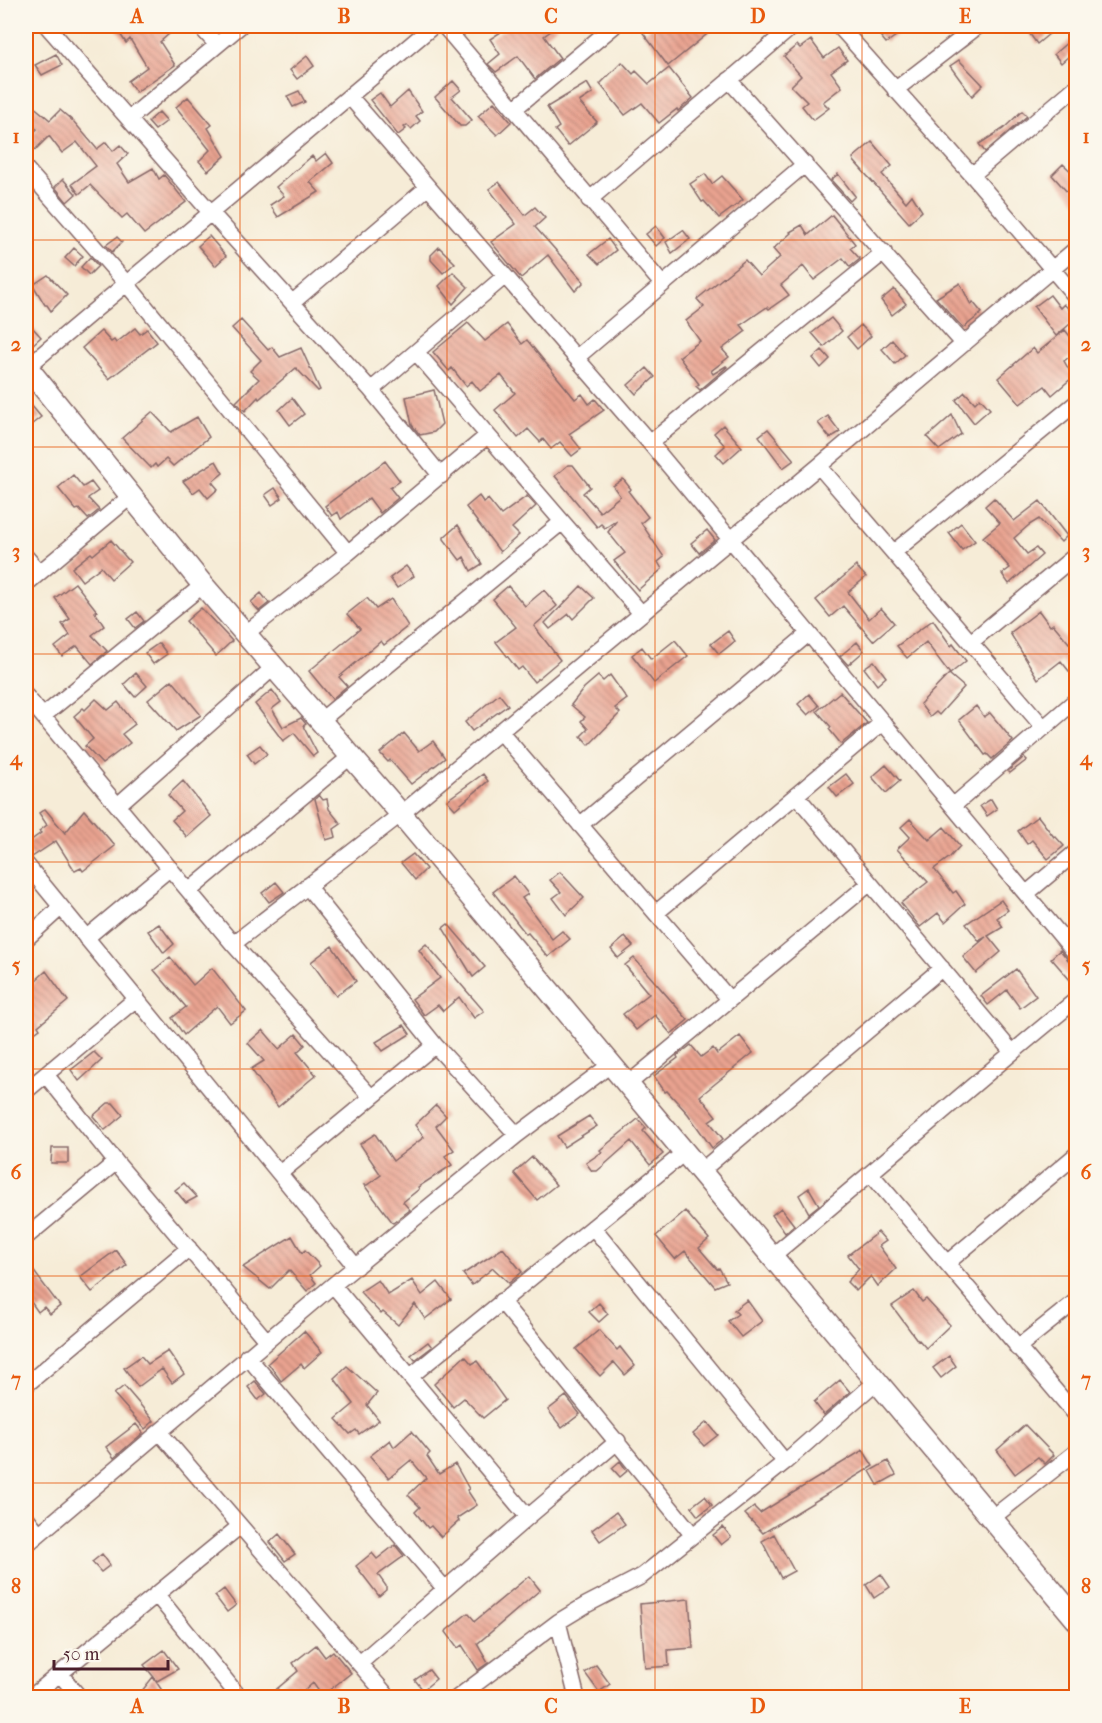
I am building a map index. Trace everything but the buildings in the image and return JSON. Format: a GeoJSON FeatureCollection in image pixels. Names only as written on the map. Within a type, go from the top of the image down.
{"type":"FeatureCollection","features":[{"type":"Feature","properties":{"kind":"street"},"geometry":{"type":"LineString","coordinates":[[47,26],[371,390],[441,476]]}},
{"type":"Feature","properties":{"kind":"street"},"geometry":{"type":"LineString","coordinates":[[200,26],[217,45]]}},
{"type":"Feature","properties":{"kind":"street"},"geometry":{"type":"LineString","coordinates":[[129,118],[240,26]]}},
{"type":"Feature","properties":{"kind":"street"},"geometry":{"type":"LineString","coordinates":[[434,26],[212,214],[26,367],[203,585],[401,814],[992,1518],[1073,1607]]}},
{"type":"Feature","properties":{"kind":"street"},"geometry":{"type":"LineString","coordinates":[[444,26],[662,284]]}},
{"type":"Feature","properties":{"kind":"street"},"geometry":{"type":"LineString","coordinates":[[513,109],[614,26]]}},
{"type":"Feature","properties":{"kind":"street"},"geometry":{"type":"LineString","coordinates":[[589,200],[794,26]]}},
{"type":"Feature","properties":{"kind":"street"},"geometry":{"type":"LineString","coordinates":[[839,26],[1077,297]]}},
{"type":"Feature","properties":{"kind":"street"},"geometry":{"type":"LineString","coordinates":[[895,90],[978,26]]}},
{"type":"Feature","properties":{"kind":"street"},"geometry":{"type":"LineString","coordinates":[[729,80],[806,164],[963,344]]}},
{"type":"Feature","properties":{"kind":"street"},"geometry":{"type":"LineString","coordinates":[[972,175],[1077,87]]}},
{"type":"Feature","properties":{"kind":"street"},"geometry":{"type":"LineString","coordinates":[[350,97],[650,443],[1077,954]]}},
{"type":"Feature","properties":{"kind":"street"},"geometry":{"type":"LineString","coordinates":[[576,358],[806,164]]}},
{"type":"Feature","properties":{"kind":"street"},"geometry":{"type":"LineString","coordinates":[[26,169],[126,283],[348,552]]}},
{"type":"Feature","properties":{"kind":"street"},"geometry":{"type":"LineString","coordinates":[[293,302],[428,187]]}},
{"type":"Feature","properties":{"kind":"street"},"geometry":{"type":"LineString","coordinates":[[233,944],[401,814],[1077,249]]}},
{"type":"Feature","properties":{"kind":"street"},"geometry":{"type":"LineString","coordinates":[[650,443],[884,252]]}},
{"type":"Feature","properties":{"kind":"street"},"geometry":{"type":"LineString","coordinates":[[371,390],[505,276]]}},
{"type":"Feature","properties":{"kind":"street"},"geometry":{"type":"LineString","coordinates":[[416,352],[641,613]]}},
{"type":"Feature","properties":{"kind":"street"},"geometry":{"type":"LineString","coordinates":[[894,552],[1077,403]]}},
{"type":"Feature","properties":{"kind":"street"},"geometry":{"type":"LineString","coordinates":[[245,634],[441,476],[487,436]]}},
{"type":"Feature","properties":{"kind":"street"},"geometry":{"type":"LineString","coordinates":[[819,466],[1044,728]]}},
{"type":"Feature","properties":{"kind":"street"},"geometry":{"type":"LineString","coordinates":[[26,584],[132,496]]}},
{"type":"Feature","properties":{"kind":"street"},"geometry":{"type":"LineString","coordinates":[[320,721],[562,522]]}},
{"type":"Feature","properties":{"kind":"street"},"geometry":{"type":"LineString","coordinates":[[971,642],[1077,555]]}},
{"type":"Feature","properties":{"kind":"street"},"geometry":{"type":"LineString","coordinates":[[26,557],[39,572]]}},
{"type":"Feature","properties":{"kind":"street"},"geometry":{"type":"LineString","coordinates":[[44,716],[203,585]]}},
{"type":"Feature","properties":{"kind":"street"},"geometry":{"type":"LineString","coordinates":[[580,825],[808,634]]}},
{"type":"Feature","properties":{"kind":"street"},"geometry":{"type":"LineString","coordinates":[[118,805],[274,667]]}},
{"type":"Feature","properties":{"kind":"street"},"geometry":{"type":"LineString","coordinates":[[26,696],[233,944],[371,1097]]}},
{"type":"Feature","properties":{"kind":"street"},"geometry":{"type":"LineString","coordinates":[[953,806],[1077,700]]}},
{"type":"Feature","properties":{"kind":"street"},"geometry":{"type":"LineString","coordinates":[[656,913],[883,722]]}},
{"type":"Feature","properties":{"kind":"street"},"geometry":{"type":"LineString","coordinates":[[500,731],[729,999]]}},
{"type":"Feature","properties":{"kind":"street"},"geometry":{"type":"LineString","coordinates":[[189,891],[351,756]]}},
{"type":"Feature","properties":{"kind":"street"},"geometry":{"type":"LineString","coordinates":[[796,795],[1012,1052]]}},
{"type":"Feature","properties":{"kind":"street"},"geometry":{"type":"LineString","coordinates":[[1026,894],[1077,852]]}},
{"type":"Feature","properties":{"kind":"street"},"geometry":{"type":"LineString","coordinates":[[26,864],[356,1267]]}},
{"type":"Feature","properties":{"kind":"street"},"geometry":{"type":"LineString","coordinates":[[86,938],[170,868]]}},
{"type":"Feature","properties":{"kind":"street"},"geometry":{"type":"LineString","coordinates":[[627,1084],[870,883]]}},
{"type":"Feature","properties":{"kind":"street"},"geometry":{"type":"LineString","coordinates":[[307,886],[435,1045],[517,1136]]}},
{"type":"Feature","properties":{"kind":"street"},"geometry":{"type":"LineString","coordinates":[[26,939],[60,908]]}},
{"type":"Feature","properties":{"kind":"street"},"geometry":{"type":"LineString","coordinates":[[701,1171],[942,968]]}},
{"type":"Feature","properties":{"kind":"street"},"geometry":{"type":"LineString","coordinates":[[26,1091],[137,998]]}},
{"type":"Feature","properties":{"kind":"street"},"geometry":{"type":"LineString","coordinates":[[771,1257],[1012,1052],[1077,1000]]}},
{"type":"Feature","properties":{"kind":"street"},"geometry":{"type":"LineString","coordinates":[[279,1173],[435,1045]]}},
{"type":"Feature","properties":{"kind":"street"},"geometry":{"type":"LineString","coordinates":[[26,1545],[160,1433],[266,1340],[517,1136],[610,1065]]}},
{"type":"Feature","properties":{"kind":"street"},"geometry":{"type":"LineString","coordinates":[[46,1075],[266,1340]]}},
{"type":"Feature","properties":{"kind":"street"},"geometry":{"type":"LineString","coordinates":[[411,1376],[685,1152]]}},
{"type":"Feature","properties":{"kind":"street"},"geometry":{"type":"LineString","coordinates":[[947,1263],[1077,1155]]}},
{"type":"Feature","properties":{"kind":"street"},"geometry":{"type":"LineString","coordinates":[[26,1237],[116,1162]]}},
{"type":"Feature","properties":{"kind":"street"},"geometry":{"type":"LineString","coordinates":[[871,1174],[1017,1348],[1077,1415]]}},
{"type":"Feature","properties":{"kind":"street"},"geometry":{"type":"LineString","coordinates":[[593,1227],[785,1462]]}},
{"type":"Feature","properties":{"kind":"street"},"geometry":{"type":"LineString","coordinates":[[26,1385],[189,1248]]}},
{"type":"Feature","properties":{"kind":"street"},"geometry":{"type":"LineString","coordinates":[[333,1285],[528,1517]]}},
{"type":"Feature","properties":{"kind":"street"},"geometry":{"type":"LineString","coordinates":[[501,1301],[692,1534]]}},
{"type":"Feature","properties":{"kind":"street"},"geometry":{"type":"LineString","coordinates":[[1017,1348],[1077,1301]]}},
{"type":"Feature","properties":{"kind":"street"},"geometry":{"type":"LineString","coordinates":[[247,1356],[444,1589]]}},
{"type":"Feature","properties":{"kind":"street"},"geometry":{"type":"LineString","coordinates":[[457,1698],[558,1622],[642,1575],[785,1462],[877,1381]]}},
{"type":"Feature","properties":{"kind":"street"},"geometry":{"type":"LineString","coordinates":[[160,1433],[389,1698]]}},
{"type":"Feature","properties":{"kind":"street"},"geometry":{"type":"LineString","coordinates":[[360,1663],[618,1441]]}},
{"type":"Feature","properties":{"kind":"street"},"geometry":{"type":"LineString","coordinates":[[992,1518],[1077,1452]]}},
{"type":"Feature","properties":{"kind":"street"},"geometry":{"type":"LineString","coordinates":[[26,1517],[39,1534]]}},
{"type":"Feature","properties":{"kind":"street"},"geometry":{"type":"LineString","coordinates":[[30,1698],[240,1526]]}},
{"type":"Feature","properties":{"kind":"street"},"geometry":{"type":"LineString","coordinates":[[156,1594],[240,1698]]}},
{"type":"Feature","properties":{"kind":"street"},"geometry":{"type":"LineString","coordinates":[[558,1622],[577,1698]]}},
{"type":"Feature","properties":{"kind":"street"},"geometry":{"type":"LineString","coordinates":[[60,1674],[80,1698]]}}]}
